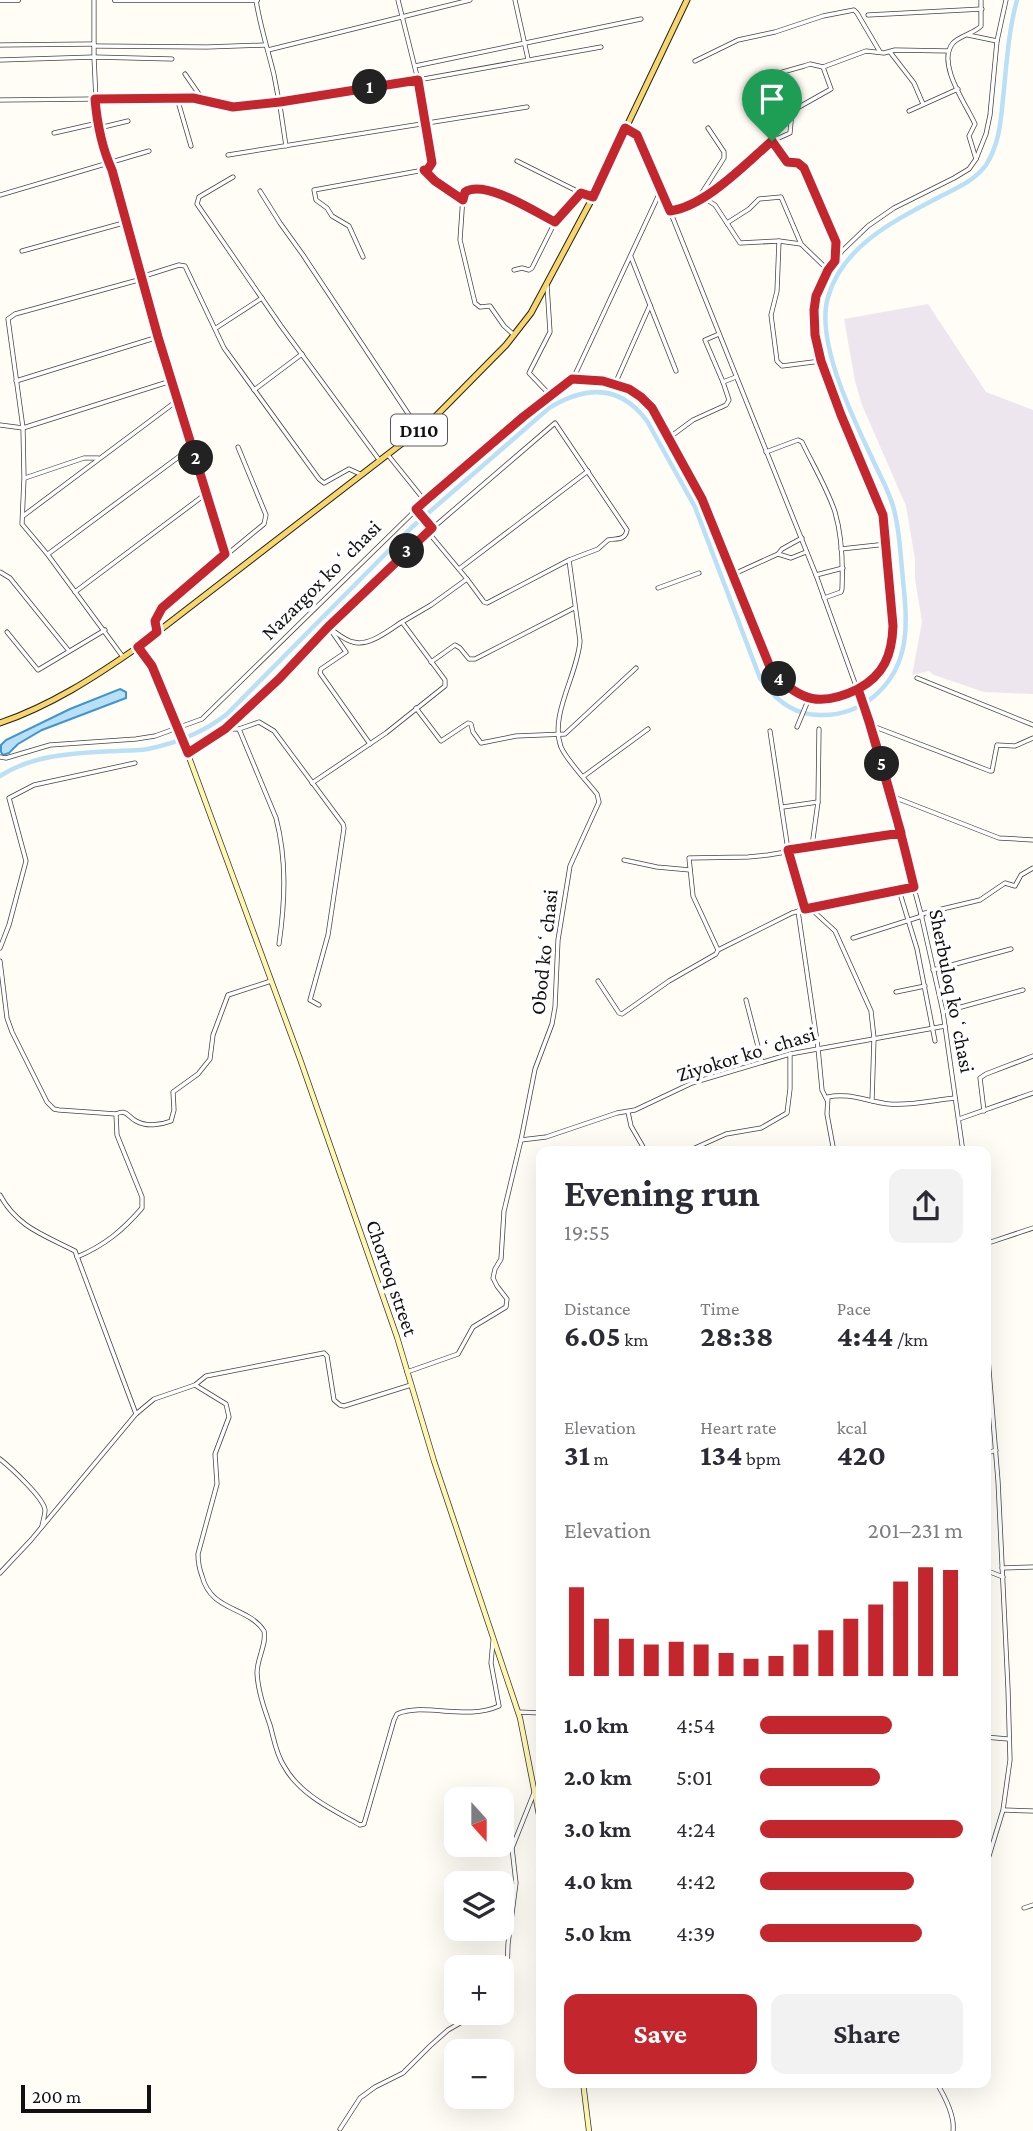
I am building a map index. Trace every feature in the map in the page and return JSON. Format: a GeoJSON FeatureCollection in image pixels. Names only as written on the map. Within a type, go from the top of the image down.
{"type":"FeatureCollection","features":[{"type":"Feature","properties":{"kind":"main road","name":"D110"},"geometry":{"type":"LineString","coordinates":[[0,723],[64,694],[138,647],[442,411],[531,313],[593,197],[687,0]]}},
{"type":"Feature","properties":{"kind":"main road","name":"Chortoq street"},"geometry":{"type":"LineString","coordinates":[[138,647],[152,666],[187,751],[397,1337],[434,1461],[517,1712],[536,1797]]}},
{"type":"Feature","properties":{"kind":"main road"},"geometry":{"type":"LineString","coordinates":[[584,2088],[589,2131]]}},
{"type":"Feature","properties":{"kind":"street"},"geometry":{"type":"LineString","coordinates":[[0,0],[18,0]]}},
{"type":"Feature","properties":{"kind":"street"},"geometry":{"type":"LineString","coordinates":[[94,0],[95,99],[98,125],[171,381],[225,554]]}},
{"type":"Feature","properties":{"kind":"street"},"geometry":{"type":"LineString","coordinates":[[115,0],[257,0],[260,26],[280,102],[286,146]]}},
{"type":"Feature","properties":{"kind":"street"},"geometry":{"type":"LineString","coordinates":[[363,257],[349,226],[332,216],[327,208],[316,200],[314,190],[424,170],[432,163],[418,80],[398,0]]}},
{"type":"Feature","properties":{"kind":"street"},"geometry":{"type":"LineString","coordinates":[[0,45],[267,47],[470,0]]}},
{"type":"Feature","properties":{"kind":"street"},"geometry":{"type":"LineString","coordinates":[[515,0],[527,59]]}},
{"type":"Feature","properties":{"kind":"street"},"geometry":{"type":"LineString","coordinates":[[976,159],[969,136],[975,124],[950,73],[947,57],[954,43],[981,26],[981,0]]}},
{"type":"Feature","properties":{"kind":"street"},"geometry":{"type":"LineString","coordinates":[[661,190],[572,379],[603,381],[629,389],[652,408],[702,499],[772,672],[782,682],[807,697],[831,700],[874,680],[887,661],[893,626],[883,515],[821,361],[815,335],[816,296],[828,270],[853,239],[880,216],[969,169],[976,159],[986,135],[990,115],[997,41],[1006,0]]}},
{"type":"Feature","properties":{"kind":"street"},"geometry":{"type":"LineString","coordinates":[[868,15],[982,9]]}},
{"type":"Feature","properties":{"kind":"street"},"geometry":{"type":"LineString","coordinates":[[695,61],[738,40],[854,10],[880,52]]}},
{"type":"Feature","properties":{"kind":"street"},"geometry":{"type":"LineString","coordinates":[[415,66],[641,19]]}},
{"type":"Feature","properties":{"kind":"street"},"geometry":{"type":"LineString","coordinates":[[967,35],[997,41]]}},
{"type":"Feature","properties":{"kind":"street"},"geometry":{"type":"LineString","coordinates":[[0,100],[177,98],[203,100],[233,107],[418,80],[601,47]]}},
{"type":"Feature","properties":{"kind":"street"},"geometry":{"type":"LineString","coordinates":[[758,79],[804,65],[823,67],[866,51],[949,51]]}},
{"type":"Feature","properties":{"kind":"street"},"geometry":{"type":"LineString","coordinates":[[893,51],[925,103]]}},
{"type":"Feature","properties":{"kind":"street"},"geometry":{"type":"LineString","coordinates":[[0,60],[94,57],[172,59]]}},
{"type":"Feature","properties":{"kind":"street"},"geometry":{"type":"LineString","coordinates":[[670,211],[704,198],[772,141],[790,133],[791,113],[794,108],[831,89],[823,67]]}},
{"type":"Feature","properties":{"kind":"street"},"geometry":{"type":"LineString","coordinates":[[185,74],[203,100]]}},
{"type":"Feature","properties":{"kind":"street"},"geometry":{"type":"LineString","coordinates":[[909,111],[958,89]]}},
{"type":"Feature","properties":{"kind":"street"},"geometry":{"type":"LineString","coordinates":[[177,98],[191,146]]}},
{"type":"Feature","properties":{"kind":"street"},"geometry":{"type":"LineString","coordinates":[[228,155],[527,107]]}},
{"type":"Feature","properties":{"kind":"street"},"geometry":{"type":"LineString","coordinates":[[54,133],[128,121]]}},
{"type":"Feature","properties":{"kind":"street","name":"Sherbuloq koʻchasi"},"geometry":{"type":"LineString","coordinates":[[625,128],[637,135],[670,211],[802,538],[868,718],[901,833],[943,1012],[962,1146]]}},
{"type":"Feature","properties":{"kind":"street"},"geometry":{"type":"LineString","coordinates":[[696,201],[724,158],[724,152],[708,128]]}},
{"type":"Feature","properties":{"kind":"street"},"geometry":{"type":"LineString","coordinates":[[772,141],[787,162],[801,164],[812,183],[836,242],[835,261]]}},
{"type":"Feature","properties":{"kind":"street"},"geometry":{"type":"LineString","coordinates":[[0,195],[149,151]]}},
{"type":"Feature","properties":{"kind":"street"},"geometry":{"type":"LineString","coordinates":[[517,161],[593,197]]}},
{"type":"Feature","properties":{"kind":"street"},"geometry":{"type":"LineString","coordinates":[[424,170],[463,200]]}},
{"type":"Feature","properties":{"kind":"street"},"geometry":{"type":"LineString","coordinates":[[233,177],[198,197],[197,201],[302,355],[380,461]]}},
{"type":"Feature","properties":{"kind":"street"},"geometry":{"type":"LineString","coordinates":[[514,334],[504,326],[490,306],[480,307],[475,303],[459,234],[465,192],[472,188],[493,191],[555,222]]}},
{"type":"Feature","properties":{"kind":"street"},"geometry":{"type":"LineString","coordinates":[[260,191],[419,430]]}},
{"type":"Feature","properties":{"kind":"street"},"geometry":{"type":"LineString","coordinates":[[514,271],[532,268],[555,222],[581,193]]}},
{"type":"Feature","properties":{"kind":"street"},"geometry":{"type":"LineString","coordinates":[[727,223],[760,199],[781,197],[801,244],[828,270]]}},
{"type":"Feature","properties":{"kind":"street"},"geometry":{"type":"LineString","coordinates":[[704,198],[715,205],[740,243],[779,241],[801,244]]}},
{"type":"Feature","properties":{"kind":"street"},"geometry":{"type":"LineString","coordinates":[[22,251],[127,222]]}},
{"type":"Feature","properties":{"kind":"street"},"geometry":{"type":"LineString","coordinates":[[779,241],[777,291],[771,315],[777,361],[782,366],[821,361]]}},
{"type":"Feature","properties":{"kind":"street"},"geometry":{"type":"LineString","coordinates":[[631,257],[676,371]]}},
{"type":"Feature","properties":{"kind":"street"},"geometry":{"type":"LineString","coordinates":[[123,657],[48,555],[24,527],[23,428],[8,319],[10,317],[179,265],[185,266],[224,348],[321,482],[328,482],[349,469],[362,475]]}},
{"type":"Feature","properties":{"kind":"street"},"geometry":{"type":"LineString","coordinates":[[547,285],[550,332],[529,373],[550,395]]}},
{"type":"Feature","properties":{"kind":"street"},"geometry":{"type":"LineString","coordinates":[[216,328],[262,298]]}},
{"type":"Feature","properties":{"kind":"street"},"geometry":{"type":"LineString","coordinates":[[615,384],[650,305]]}},
{"type":"Feature","properties":{"kind":"street"},"geometry":{"type":"LineString","coordinates":[[670,437],[693,420],[729,402],[705,340],[719,334]]}},
{"type":"Feature","properties":{"kind":"street"},"geometry":{"type":"LineString","coordinates":[[16,381],[158,337]]}},
{"type":"Feature","properties":{"kind":"street"},"geometry":{"type":"LineString","coordinates":[[254,390],[302,355]]}},
{"type":"Feature","properties":{"kind":"street"},"geometry":{"type":"LineString","coordinates":[[723,382],[736,377]]}},
{"type":"Feature","properties":{"kind":"street","name":"Nazargox koʻchasi"},"geometry":{"type":"LineString","coordinates":[[0,757],[6,758],[50,744],[155,736],[194,723],[210,713],[416,509],[572,379]]}},
{"type":"Feature","properties":{"kind":"street"},"geometry":{"type":"LineString","coordinates":[[0,425],[23,428],[171,381]]}},
{"type":"Feature","properties":{"kind":"street"},"geometry":{"type":"LineString","coordinates":[[22,517],[178,400]]}},
{"type":"Feature","properties":{"kind":"street"},"geometry":{"type":"LineString","coordinates":[[187,751],[225,729],[430,530],[553,423],[589,471],[627,533],[620,539],[608,540],[598,549],[569,560],[487,603],[459,569],[430,530],[416,509]]}},
{"type":"Feature","properties":{"kind":"street"},"geometry":{"type":"LineString","coordinates":[[766,452],[799,440],[802,442],[833,508],[843,568],[841,592],[824,598]]}},
{"type":"Feature","properties":{"kind":"street"},"geometry":{"type":"LineString","coordinates":[[48,555],[192,447]]}},
{"type":"Feature","properties":{"kind":"street"},"geometry":{"type":"LineString","coordinates":[[157,632],[155,621],[162,608],[225,554],[244,542],[266,520],[238,447]]}},
{"type":"Feature","properties":{"kind":"street"},"geometry":{"type":"LineString","coordinates":[[388,455],[425,501]]}},
{"type":"Feature","properties":{"kind":"street"},"geometry":{"type":"LineString","coordinates":[[24,478],[84,458],[100,458]]}},
{"type":"Feature","properties":{"kind":"street"},"geometry":{"type":"LineString","coordinates":[[459,569],[589,471]]}},
{"type":"Feature","properties":{"kind":"street"},"geometry":{"type":"LineString","coordinates":[[75,592],[207,494]]}},
{"type":"Feature","properties":{"kind":"street"},"geometry":{"type":"LineString","coordinates":[[734,574],[778,554],[802,538]]}},
{"type":"Feature","properties":{"kind":"street"},"geometry":{"type":"LineString","coordinates":[[841,549],[887,544]]}},
{"type":"Feature","properties":{"kind":"street"},"geometry":{"type":"LineString","coordinates":[[778,554],[791,558],[807,552]]}},
{"type":"Feature","properties":{"kind":"street"},"geometry":{"type":"LineString","coordinates":[[559,735],[560,712],[579,655],[580,641],[569,560]]}},
{"type":"Feature","properties":{"kind":"street"},"geometry":{"type":"LineString","coordinates":[[816,575],[843,568]]}},
{"type":"Feature","properties":{"kind":"street"},"geometry":{"type":"LineString","coordinates":[[0,572],[10,578],[69,651]]}},
{"type":"Feature","properties":{"kind":"street"},"geometry":{"type":"LineString","coordinates":[[658,587],[699,573]]}},
{"type":"Feature","properties":{"kind":"street"},"geometry":{"type":"LineString","coordinates":[[329,628],[353,643],[371,640],[431,605],[467,579]]}},
{"type":"Feature","properties":{"kind":"street"},"geometry":{"type":"LineString","coordinates":[[432,662],[455,645],[469,659],[475,659],[574,608]]}},
{"type":"Feature","properties":{"kind":"street"},"geometry":{"type":"LineString","coordinates":[[312,783],[370,744],[445,686],[432,662],[402,622]]}},
{"type":"Feature","properties":{"kind":"street"},"geometry":{"type":"LineString","coordinates":[[329,628],[346,652],[321,669],[320,673],[370,744]]}},
{"type":"Feature","properties":{"kind":"street"},"geometry":{"type":"LineString","coordinates":[[7,632],[38,670],[105,630]]}},
{"type":"Feature","properties":{"kind":"street"},"geometry":{"type":"LineString","coordinates":[[416,708],[442,741],[468,723],[481,743],[516,736],[559,735],[572,728],[636,668]]}},
{"type":"Feature","properties":{"kind":"street"},"geometry":{"type":"LineString","coordinates":[[917,678],[1033,725]]}},
{"type":"Feature","properties":{"kind":"street"},"geometry":{"type":"LineString","coordinates":[[798,725],[807,697]]}},
{"type":"Feature","properties":{"kind":"street"},"geometry":{"type":"LineString","coordinates":[[225,729],[239,729],[259,722],[274,731],[342,821],[344,828],[328,934],[310,1000],[319,1005]]}},
{"type":"Feature","properties":{"kind":"street"},"geometry":{"type":"LineString","coordinates":[[870,725],[990,771],[997,745],[1015,746],[1033,738]]}},
{"type":"Feature","properties":{"kind":"street"},"geometry":{"type":"LineString","coordinates":[[239,729],[280,834],[284,878],[279,944]]}},
{"type":"Feature","properties":{"kind":"street"},"geometry":{"type":"LineString","coordinates":[[584,776],[648,729]]}},
{"type":"Feature","properties":{"kind":"street"},"geometry":{"type":"LineString","coordinates":[[812,846],[818,802],[819,729]]}},
{"type":"Feature","properties":{"kind":"street"},"geometry":{"type":"LineString","coordinates":[[770,731],[788,850],[807,908],[835,931],[871,1011],[874,1038],[872,1101]]}},
{"type":"Feature","properties":{"kind":"street","name":"Obod koʻchasi"},"geometry":{"type":"LineString","coordinates":[[522,1140],[535,1069],[552,1024],[555,1007],[558,940],[570,866],[599,802],[597,794],[561,747],[559,735]]}},
{"type":"Feature","properties":{"kind":"street"},"geometry":{"type":"LineString","coordinates":[[0,948],[9,925],[26,860],[9,799],[34,785],[135,763]]}},
{"type":"Feature","properties":{"kind":"street"},"geometry":{"type":"LineString","coordinates":[[891,796],[999,838],[1033,840]]}},
{"type":"Feature","properties":{"kind":"street"},"geometry":{"type":"LineString","coordinates":[[783,807],[818,802]]}},
{"type":"Feature","properties":{"kind":"street"},"geometry":{"type":"LineString","coordinates":[[718,950],[694,900],[688,858],[748,857],[901,833]]}},
{"type":"Feature","properties":{"kind":"street"},"geometry":{"type":"LineString","coordinates":[[624,860],[690,870]]}},
{"type":"Feature","properties":{"kind":"street"},"geometry":{"type":"LineString","coordinates":[[853,937],[921,915],[980,900],[1005,883],[1015,886],[1021,875],[1033,868]]}},
{"type":"Feature","properties":{"kind":"street"},"geometry":{"type":"LineString","coordinates":[[598,981],[622,1014],[669,981],[716,954],[718,950],[798,911],[914,887]]}},
{"type":"Feature","properties":{"kind":"street"},"geometry":{"type":"LineString","coordinates":[[899,890],[917,949],[935,1041]]}},
{"type":"Feature","properties":{"kind":"street"},"geometry":{"type":"LineString","coordinates":[[798,911],[822,1090],[827,1100],[833,1146]]}},
{"type":"Feature","properties":{"kind":"street"},"geometry":{"type":"LineString","coordinates":[[933,970],[1011,949]]}},
{"type":"Feature","properties":{"kind":"street"},"geometry":{"type":"LineString","coordinates":[[0,961],[7,1018],[47,1102],[59,1110],[116,1114],[127,1112],[135,1120],[148,1125],[171,1121],[174,1110],[173,1092],[198,1074],[210,1059],[216,1027],[228,995],[271,981]]}},
{"type":"Feature","properties":{"kind":"street"},"geometry":{"type":"LineString","coordinates":[[896,992],[925,986]]}},
{"type":"Feature","properties":{"kind":"street"},"geometry":{"type":"LineString","coordinates":[[943,1012],[1023,990]]}},
{"type":"Feature","properties":{"kind":"street"},"geometry":{"type":"LineString","coordinates":[[746,1000],[762,1062]]}},
{"type":"Feature","properties":{"kind":"street","name":"Ziyokor koʻchasi"},"geometry":{"type":"LineString","coordinates":[[522,1140],[546,1137],[617,1113],[628,1112],[692,1083],[790,1054],[945,1026]]}},
{"type":"Feature","properties":{"kind":"street"},"geometry":{"type":"LineString","coordinates":[[699,1146],[726,1133],[761,1128],[787,1113],[790,1054]]}},
{"type":"Feature","properties":{"kind":"street"},"geometry":{"type":"LineString","coordinates":[[984,1111],[980,1078],[1033,1056]]}},
{"type":"Feature","properties":{"kind":"street"},"geometry":{"type":"LineString","coordinates":[[959,1119],[1033,1093]]}},
{"type":"Feature","properties":{"kind":"street"},"geometry":{"type":"LineString","coordinates":[[827,1100],[835,1096],[896,1104],[956,1098]]}},
{"type":"Feature","properties":{"kind":"street"},"geometry":{"type":"LineString","coordinates":[[628,1112],[631,1126],[643,1146]]}},
{"type":"Feature","properties":{"kind":"street"},"geometry":{"type":"LineString","coordinates":[[77,1257],[108,1241],[130,1223],[142,1208],[142,1197],[117,1135],[116,1114]]}},
{"type":"Feature","properties":{"kind":"street"},"geometry":{"type":"LineString","coordinates":[[407,1372],[458,1354],[473,1327],[506,1307],[507,1299],[494,1282],[494,1273],[501,1259],[504,1211],[522,1140]]}},
{"type":"Feature","properties":{"kind":"street"},"geometry":{"type":"LineString","coordinates":[[0,1195],[6,1208],[22,1224],[75,1251],[136,1414]]}},
{"type":"Feature","properties":{"kind":"street"},"geometry":{"type":"LineString","coordinates":[[991,1242],[1033,1228]]}},
{"type":"Feature","properties":{"kind":"street"},"geometry":{"type":"LineString","coordinates":[[0,1573],[136,1414],[154,1399],[195,1385],[206,1376],[324,1353],[327,1356],[334,1400],[340,1405],[411,1385]]}},
{"type":"Feature","properties":{"kind":"street"},"geometry":{"type":"LineString","coordinates":[[195,1385],[226,1404],[229,1417],[215,1454],[218,1484],[198,1553],[200,1571],[204,1585],[211,1595],[254,1621],[264,1631],[265,1640],[257,1662],[260,1695],[280,1760],[303,1789],[337,1812],[364,1825],[397,1714],[414,1711],[471,1713],[499,1706],[491,1663],[494,1641]]}},
{"type":"Feature","properties":{"kind":"street"},"geometry":{"type":"LineString","coordinates":[[991,1393],[1003,1577],[1009,1776],[1003,1810],[991,1849]]}},
{"type":"Feature","properties":{"kind":"street"},"geometry":{"type":"LineString","coordinates":[[991,1452],[996,1450]]}},
{"type":"Feature","properties":{"kind":"street"},"geometry":{"type":"LineString","coordinates":[[0,1459],[14,1469],[42,1503],[45,1511],[42,1527]]}},
{"type":"Feature","properties":{"kind":"street"},"geometry":{"type":"LineString","coordinates":[[1002,1568],[1033,1567]]}},
{"type":"Feature","properties":{"kind":"street"},"geometry":{"type":"LineString","coordinates":[[991,1572],[1003,1577]]}},
{"type":"Feature","properties":{"kind":"street"},"geometry":{"type":"LineString","coordinates":[[517,1712],[536,1713]]}},
{"type":"Feature","properties":{"kind":"street"},"geometry":{"type":"LineString","coordinates":[[991,1738],[1008,1739]]}},
{"type":"Feature","properties":{"kind":"street"},"geometry":{"type":"LineString","coordinates":[[508,1955],[516,1882],[512,1848],[535,1791]]}},
{"type":"Feature","properties":{"kind":"street"},"geometry":{"type":"LineString","coordinates":[[1003,1810],[1033,1811]]}},
{"type":"Feature","properties":{"kind":"street"},"geometry":{"type":"LineString","coordinates":[[1024,1908],[1033,1905]]}},
{"type":"Feature","properties":{"kind":"street"},"geometry":{"type":"LineString","coordinates":[[340,2129],[363,2096],[403,2073],[456,2025]]}},
{"type":"Feature","properties":{"kind":"street"},"geometry":{"type":"LineString","coordinates":[[939,2088],[951,2117],[953,2131]]}},
{"type":"Feature","properties":{"kind":"shaded area"},"geometry":{"type":"Polygon","coordinates":[[[928,304],[986,392],[1033,410],[1033,694],[984,692],[929,671],[912,675],[922,622],[906,506],[862,405],[844,319],[928,304]]]}},
{"type":"Feature","properties":{"kind":"water"},"geometry":{"type":"Polygon","coordinates":[[[120,689],[126,692],[126,698],[42,730],[18,744],[9,753],[3,755],[1,752],[1,745],[6,740],[70,709],[120,689]]]}},
{"type":"Feature","properties":{"kind":"waterway"},"geometry":{"type":"LineString","coordinates":[[0,776],[27,763],[56,756],[159,747],[209,726],[227,714],[411,528],[549,408],[589,393],[601,392],[625,400],[647,421],[695,507],[760,678],[771,693],[793,709],[820,715],[850,710],[876,695],[894,672],[904,643],[906,625],[899,537],[891,500],[846,401],[831,357],[825,315],[828,297],[835,278],[846,262],[874,235],[966,183],[986,165],[1000,128],[1009,44],[1017,0]]}},
{"type":"Feature","properties":{"kind":"route"},"geometry":{"type":"LineString","coordinates":[[772,141],[704,198],[670,211],[637,135],[625,128],[593,197],[581,193],[555,222],[493,191],[472,188],[465,192],[463,200],[424,170],[432,163],[418,80],[233,107],[193,98],[95,99],[102,143],[171,381],[225,554],[162,608],[156,616],[157,632],[138,647],[152,666],[188,753],[225,729],[432,528],[416,509],[523,417],[572,379],[603,381],[629,389],[641,397],[652,408],[670,437],[702,499],[772,672],[793,690],[815,699],[831,700],[858,689],[901,833],[788,850],[805,909],[914,887],[901,833],[884,771],[858,689],[874,680],[887,661],[892,643],[887,537],[875,492],[841,415],[821,361],[815,335],[816,296],[835,261],[837,246],[804,168],[801,164],[787,162],[772,141]]}}]}
